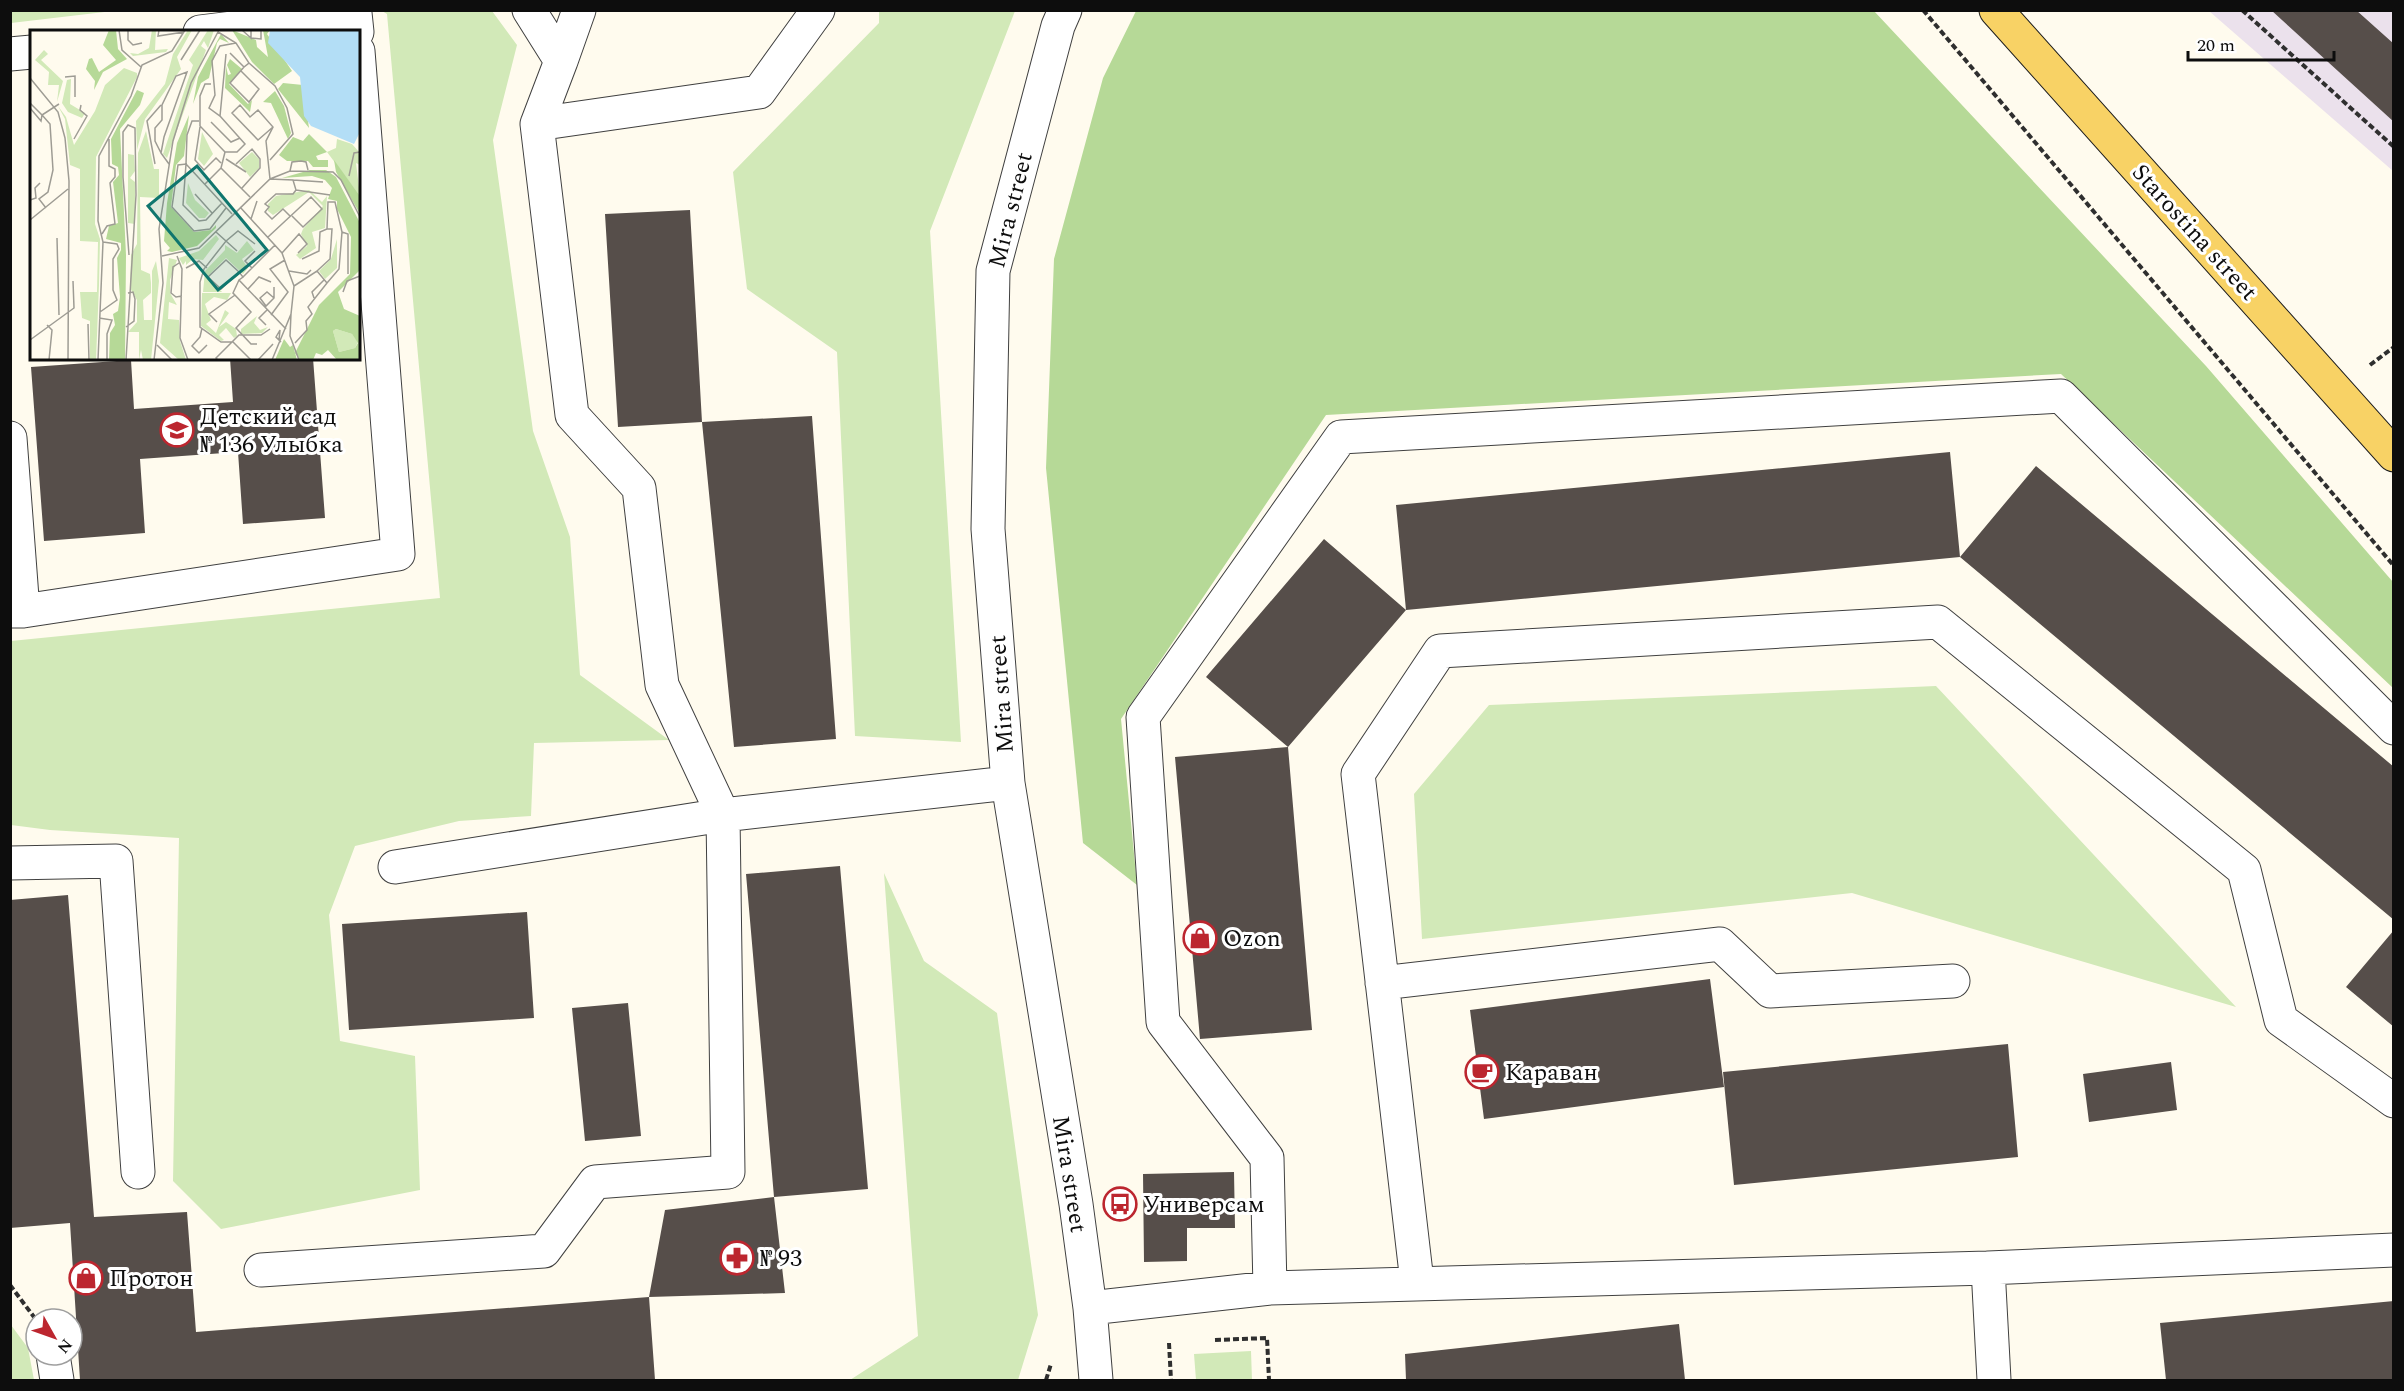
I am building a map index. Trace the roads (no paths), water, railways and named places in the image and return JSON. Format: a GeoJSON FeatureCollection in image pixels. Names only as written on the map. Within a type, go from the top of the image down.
{"type":"FeatureCollection","features":[{"type":"Feature","properties":{"kind":"main road","name":"Starostina street"},"geometry":{"type":"LineString","coordinates":[[1996,10],[2394,455]]}},
{"type":"Feature","properties":{"kind":"street"},"geometry":{"type":"LineString","coordinates":[[530,10],[561,61]]}},
{"type":"Feature","properties":{"kind":"street"},"geometry":{"type":"LineString","coordinates":[[261,1270],[544,1251],[595,1182],[728,1172],[723,815],[662,686],[639,488],[572,415],[537,124],[579,10]]}},
{"type":"Feature","properties":{"kind":"street"},"geometry":{"type":"LineString","coordinates":[[537,124],[759,92],[818,10]]}},
{"type":"Feature","properties":{"kind":"street","name":"Mira street"},"geometry":{"type":"LineString","coordinates":[[1065,10],[1058,26],[993,271],[988,530],[1008,783],[1074,1192],[1103,1307],[1096,1380]]}},
{"type":"Feature","properties":{"kind":"street"},"geometry":{"type":"LineString","coordinates":[[216,30],[356,13],[357,30]]}},
{"type":"Feature","properties":{"kind":"street"},"geometry":{"type":"LineString","coordinates":[[10,54],[30,52]]}},
{"type":"Feature","properties":{"kind":"street"},"geometry":{"type":"LineString","coordinates":[[10,438],[17,611],[398,554],[360,76]]}},
{"type":"Feature","properties":{"kind":"street"},"geometry":{"type":"LineString","coordinates":[[1270,1288],[1267,1158],[1164,1022],[1143,717],[1341,436],[2061,396],[2394,728]]}},
{"type":"Feature","properties":{"kind":"street"},"geometry":{"type":"LineString","coordinates":[[1417,1282],[1358,774],[1440,651],[1938,622],[2244,870],[2281,1020],[2394,1101]]}},
{"type":"Feature","properties":{"kind":"street"},"geometry":{"type":"LineString","coordinates":[[395,867],[723,815],[1008,783]]}},
{"type":"Feature","properties":{"kind":"street"},"geometry":{"type":"LineString","coordinates":[[10,863],[116,861],[138,1172]]}},
{"type":"Feature","properties":{"kind":"street"},"geometry":{"type":"LineString","coordinates":[[1383,983],[1720,944],[1770,991],[1953,981]]}},
{"type":"Feature","properties":{"kind":"street"},"geometry":{"type":"LineString","coordinates":[[1103,1307],[1270,1288],[1417,1282],[1988,1268],[2394,1250]]}},
{"type":"Feature","properties":{"kind":"street"},"geometry":{"type":"LineString","coordinates":[[1988,1268],[1994,1380]]}},
{"type":"Feature","properties":{"kind":"place","name":"Детский сад № 136 Улыбка"},"geometry":{"type":"Point","coordinates":[177,430]}},
{"type":"Feature","properties":{"kind":"place","name":"Ozon"},"geometry":{"type":"Point","coordinates":[1200,938]}},
{"type":"Feature","properties":{"kind":"place","name":"Караван"},"geometry":{"type":"Point","coordinates":[1482,1072]}},
{"type":"Feature","properties":{"kind":"place","name":"Универсам"},"geometry":{"type":"Point","coordinates":[1120,1204]}},
{"type":"Feature","properties":{"kind":"place","name":"№ 93"},"geometry":{"type":"Point","coordinates":[737,1258]}},
{"type":"Feature","properties":{"kind":"place","name":"Протон"},"geometry":{"type":"Point","coordinates":[86,1278]}}]}
